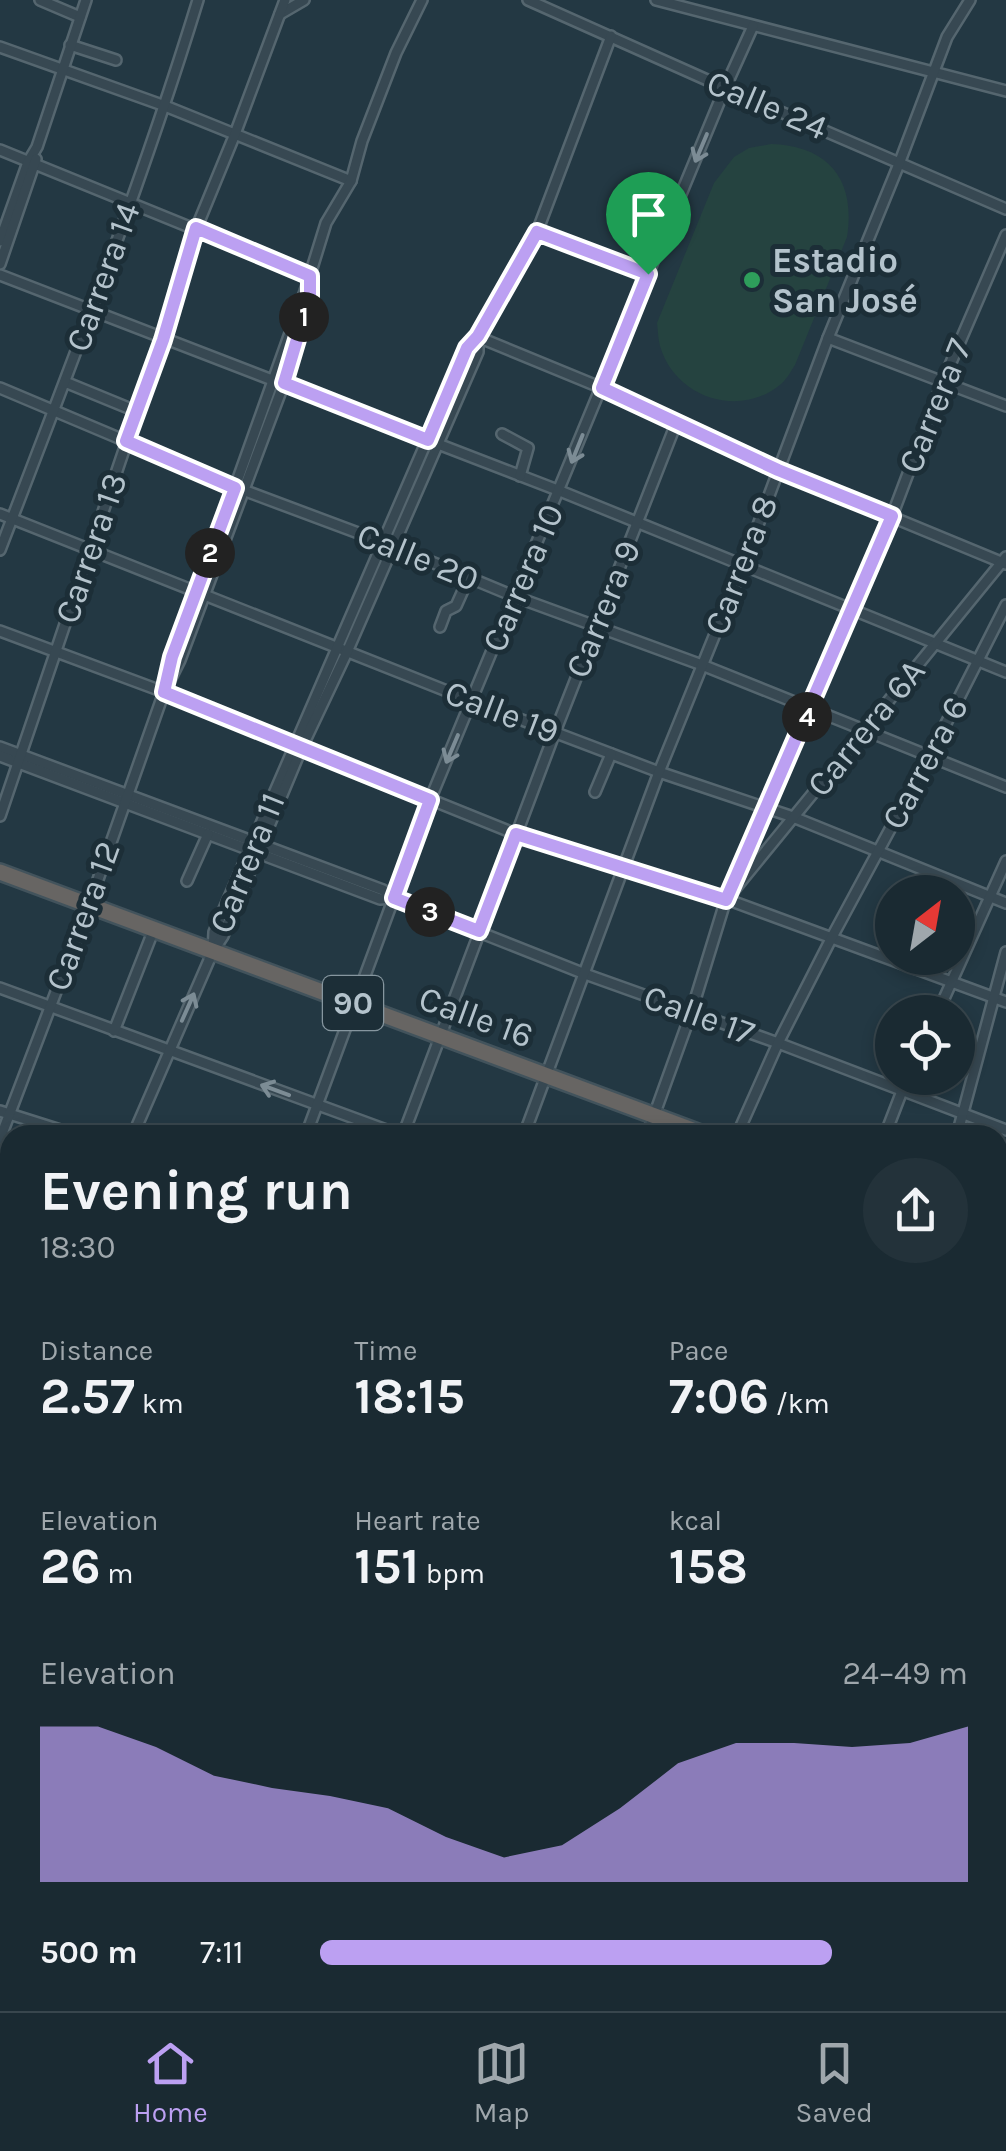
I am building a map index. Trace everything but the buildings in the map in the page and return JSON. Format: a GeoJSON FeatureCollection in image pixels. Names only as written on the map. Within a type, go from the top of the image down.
{"type":"FeatureCollection","features":[{"type":"Feature","properties":{"kind":"highway","name":"Calle 16"},"geometry":{"type":"LineString","coordinates":[[0,872],[680,1125]]}},
{"type":"Feature","properties":{"kind":"street"},"geometry":{"type":"LineString","coordinates":[[40,0],[80,17]]}},
{"type":"Feature","properties":{"kind":"street"},"geometry":{"type":"LineString","coordinates":[[0,264],[86,0]]}},
{"type":"Feature","properties":{"kind":"street","name":"Carrera 14"},"geometry":{"type":"LineString","coordinates":[[0,550],[166,106],[198,0]]}},
{"type":"Feature","properties":{"kind":"street","name":"Carrera 13"},"geometry":{"type":"LineString","coordinates":[[0,816],[163,340],[196,228],[286,0]]}},
{"type":"Feature","properties":{"kind":"street"},"geometry":{"type":"LineString","coordinates":[[280,14],[304,0]]}},
{"type":"Feature","properties":{"kind":"street","name":"Carrera 12"},"geometry":{"type":"LineString","coordinates":[[240,489],[272,378],[326,224],[350,181],[396,53],[422,0]]}},
{"type":"Feature","properties":{"kind":"street","name":"Calle 24"},"geometry":{"type":"LineString","coordinates":[[528,0],[1006,209]]}},
{"type":"Feature","properties":{"kind":"street"},"geometry":{"type":"LineString","coordinates":[[656,0],[1006,92]]}},
{"type":"Feature","properties":{"kind":"street","name":"Carrera 8"},"geometry":{"type":"LineString","coordinates":[[528,1125],[659,772],[743,565],[828,338],[947,36],[970,0]]}},
{"type":"Feature","properties":{"kind":"street","name":"Carrera 10"},"geometry":{"type":"LineString","coordinates":[[310,1125],[430,800],[753,26]]}},
{"type":"Feature","properties":{"kind":"street","name":"Carrera 11"},"geometry":{"type":"LineString","coordinates":[[137,1125],[223,936],[256,847],[433,441],[478,352],[478,336],[537,232],[611,36]]}},
{"type":"Feature","properties":{"kind":"street"},"geometry":{"type":"LineString","coordinates":[[70,45],[116,60]]}},
{"type":"Feature","properties":{"kind":"street"},"geometry":{"type":"LineString","coordinates":[[0,47],[166,106],[350,181]]}},
{"type":"Feature","properties":{"kind":"street"},"geometry":{"type":"LineString","coordinates":[[0,150],[310,276]]}},
{"type":"Feature","properties":{"kind":"street"},"geometry":{"type":"LineString","coordinates":[[0,241],[32,163]]}},
{"type":"Feature","properties":{"kind":"street"},"geometry":{"type":"LineString","coordinates":[[537,232],[648,274]]}},
{"type":"Feature","properties":{"kind":"street","name":"Carrera 7"},"geometry":{"type":"LineString","coordinates":[[650,1125],[692,1012],[726,900],[892,516],[942,382],[1006,235]]}},
{"type":"Feature","properties":{"kind":"street"},"geometry":{"type":"LineString","coordinates":[[0,275],[560,491],[1006,672]]}},
{"type":"Feature","properties":{"kind":"street","name":"Carrera 12"},"geometry":{"type":"LineString","coordinates":[[4,1113],[89,905],[164,692],[172,657],[284,383],[310,296],[310,276]]}},
{"type":"Feature","properties":{"kind":"street"},"geometry":{"type":"LineString","coordinates":[[478,336],[677,421],[778,470],[1004,561]]}},
{"type":"Feature","properties":{"kind":"street"},"geometry":{"type":"LineString","coordinates":[[828,338],[1006,406]]}},
{"type":"Feature","properties":{"kind":"street"},"geometry":{"type":"LineString","coordinates":[[65,382],[126,407]]}},
{"type":"Feature","properties":{"kind":"street","name":"Calle 20"},"geometry":{"type":"LineString","coordinates":[[0,388],[240,489],[1006,786]]}},
{"type":"Feature","properties":{"kind":"street","name":"Carrera 9"},"geometry":{"type":"LineString","coordinates":[[406,1125],[677,421]]}},
{"type":"Feature","properties":{"kind":"street"},"geometry":{"type":"LineString","coordinates":[[502,434],[528,448],[520,476]]}},
{"type":"Feature","properties":{"kind":"street","name":"Calle 19"},"geometry":{"type":"LineString","coordinates":[[0,514],[472,701],[659,772],[793,817],[1006,902]]}},
{"type":"Feature","properties":{"kind":"street","name":"Carrera 6A"},"geometry":{"type":"LineString","coordinates":[[726,900],[1004,561]]}},
{"type":"Feature","properties":{"kind":"street"},"geometry":{"type":"LineString","coordinates":[[440,627],[446,611],[456,606],[469,577]]}},
{"type":"Feature","properties":{"kind":"street","name":"Carrera 6"},"geometry":{"type":"LineString","coordinates":[[742,1125],[778,1043],[1006,606]]}},
{"type":"Feature","properties":{"kind":"street"},"geometry":{"type":"LineString","coordinates":[[0,631],[164,692],[516,834],[726,900],[1006,1002]]}},
{"type":"Feature","properties":{"kind":"street","name":"Calle 17"},"geometry":{"type":"LineString","coordinates":[[0,747],[20,759],[383,890],[394,898],[585,974],[875,1080]]}},
{"type":"Feature","properties":{"kind":"street"},"geometry":{"type":"LineString","coordinates":[[595,792],[612,754]]}},
{"type":"Feature","properties":{"kind":"street","name":"Calle 17"},"geometry":{"type":"LineString","coordinates":[[0,756],[20,759]]}},
{"type":"Feature","properties":{"kind":"street","name":"Calle 17"},"geometry":{"type":"LineString","coordinates":[[125,798],[208,834],[256,847]]}},
{"type":"Feature","properties":{"kind":"street"},"geometry":{"type":"LineString","coordinates":[[187,881],[208,834]]}},
{"type":"Feature","properties":{"kind":"street"},"geometry":{"type":"LineString","coordinates":[[946,995],[1006,861]]}},
{"type":"Feature","properties":{"kind":"street"},"geometry":{"type":"LineString","coordinates":[[114,1031],[154,929]]}},
{"type":"Feature","properties":{"kind":"street"},"geometry":{"type":"LineString","coordinates":[[960,1125],[1006,952]]}},
{"type":"Feature","properties":{"kind":"street"},"geometry":{"type":"LineString","coordinates":[[0,988],[374,1125]]}},
{"type":"Feature","properties":{"kind":"street"},"geometry":{"type":"LineString","coordinates":[[889,1125],[900,1095]]}},
{"type":"Feature","properties":{"kind":"street","name":"Calle 17"},"geometry":{"type":"LineString","coordinates":[[914,1095],[992,1125]]}},
{"type":"Feature","properties":{"kind":"street"},"geometry":{"type":"LineString","coordinates":[[4,1113],[43,1125]]}},
{"type":"Feature","properties":{"kind":"green space","name":"Estadio San José"},"geometry":{"type":"Polygon","coordinates":[[[771,144],[809,151],[834,170],[847,199],[847,237],[795,365],[785,380],[765,395],[747,400],[711,398],[679,379],[668,364],[660,346],[657,323],[714,183],[734,157],[749,148],[771,144]]]}},
{"type":"Feature","properties":{"kind":"place","name":"Estadio San José"},"geometry":{"type":"Point","coordinates":[752,280]}},
{"type":"Feature","properties":{"kind":"route"},"geometry":{"type":"LineString","coordinates":[[196,228],[310,276],[310,296],[284,383],[428,440],[467,348],[478,336],[537,232],[648,274],[602,388],[778,470],[892,516],[726,900],[516,834],[479,931],[394,898],[430,800],[164,692],[195,590],[235,488],[126,441],[163,340],[196,228]]}}]}
